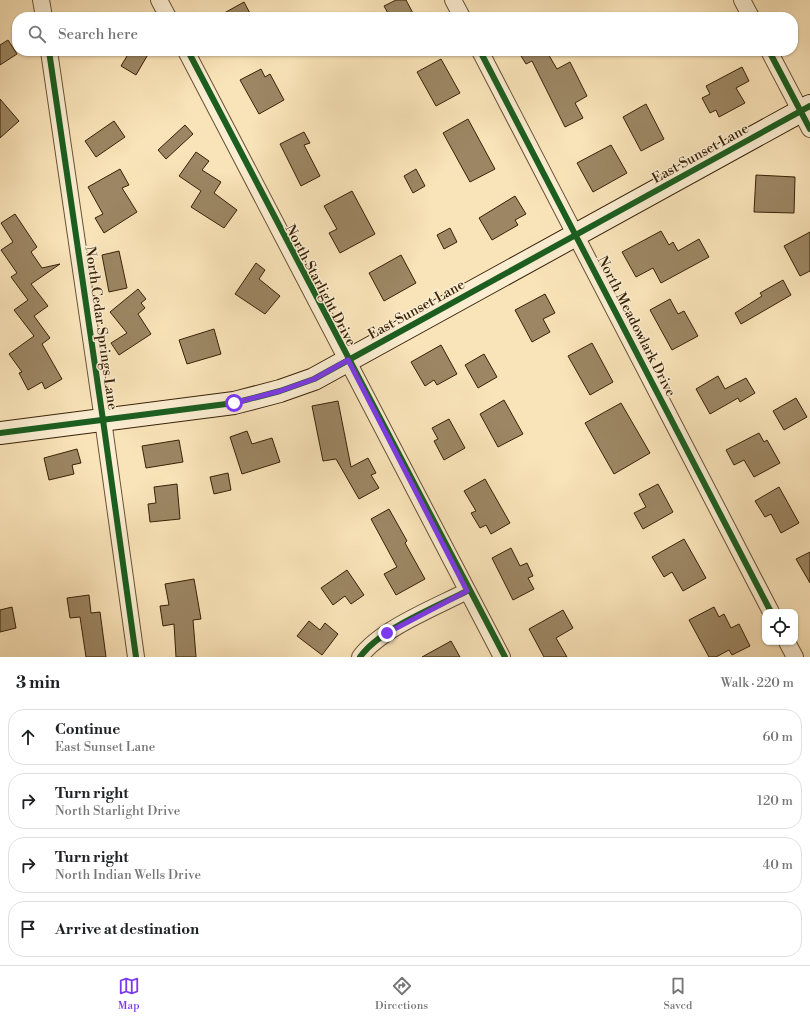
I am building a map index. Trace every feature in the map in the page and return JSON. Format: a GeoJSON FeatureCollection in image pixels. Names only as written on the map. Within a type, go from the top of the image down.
{"type":"FeatureCollection","features":[{"type":"Feature","properties":{"kind":"street"},"geometry":{"type":"LineString","coordinates":[[41,0],[43,12]]}},
{"type":"Feature","properties":{"kind":"street"},"geometry":{"type":"LineString","coordinates":[[159,0],[165,12]]}},
{"type":"Feature","properties":{"kind":"street"},"geometry":{"type":"LineString","coordinates":[[453,0],[459,12]]}},
{"type":"Feature","properties":{"kind":"street"},"geometry":{"type":"LineString","coordinates":[[742,0],[748,12]]}},
{"type":"Feature","properties":{"kind":"street","name":"North Cedar Springs Lane"},"geometry":{"type":"LineString","coordinates":[[50,56],[136,657]]}},
{"type":"Feature","properties":{"kind":"street","name":"North Starlight Drive"},"geometry":{"type":"LineString","coordinates":[[189,56],[502,657]]}},
{"type":"Feature","properties":{"kind":"street","name":"North Meadowlark Drive"},"geometry":{"type":"LineString","coordinates":[[483,56],[769,609]]}},
{"type":"Feature","properties":{"kind":"street"},"geometry":{"type":"LineString","coordinates":[[772,56],[807,115]]}},
{"type":"Feature","properties":{"kind":"street","name":"East Sunset Lane"},"geometry":{"type":"LineString","coordinates":[[0,433],[234,403],[280,391],[314,379],[576,235],[807,115]]}},
{"type":"Feature","properties":{"kind":"street"},"geometry":{"type":"LineString","coordinates":[[360,657],[364,651],[387,633],[467,591]]}},
{"type":"Feature","properties":{"kind":"street"},"geometry":{"type":"LineString","coordinates":[[789,645],[795,657]]}},
{"type":"Feature","properties":{"kind":"building"},"geometry":{"type":"Polygon","coordinates":[[[396,0],[406,0],[412,12],[387,12],[384,6],[396,0]]]}},
{"type":"Feature","properties":{"kind":"building"},"geometry":{"type":"Polygon","coordinates":[[[244,2],[249,12],[226,12],[244,2]]]}},
{"type":"Feature","properties":{"kind":"building"},"geometry":{"type":"Polygon","coordinates":[[[8,40],[12,46],[12,56],[14,56],[0,65],[0,45],[8,40]]]}},
{"type":"Feature","properties":{"kind":"building"},"geometry":{"type":"Polygon","coordinates":[[[127,56],[147,56],[136,75],[121,66],[127,56]]]}},
{"type":"Feature","properties":{"kind":"building"},"geometry":{"type":"Polygon","coordinates":[[[521,56],[549,56],[557,69],[570,62],[587,96],[575,103],[583,118],[565,127],[532,61],[526,64],[521,56]]]}},
{"type":"Feature","properties":{"kind":"building"},"geometry":{"type":"Polygon","coordinates":[[[441,59],[460,93],[436,106],[417,72],[441,59]]]}},
{"type":"Feature","properties":{"kind":"building"},"geometry":{"type":"Polygon","coordinates":[[[742,67],[749,81],[736,88],[745,103],[719,117],[716,110],[710,113],[702,98],[710,94],[706,86],[742,67]]]}},
{"type":"Feature","properties":{"kind":"building"},"geometry":{"type":"Polygon","coordinates":[[[261,69],[265,77],[270,74],[284,100],[259,114],[240,80],[261,69]]]}},
{"type":"Feature","properties":{"kind":"building"},"geometry":{"type":"Polygon","coordinates":[[[0,99],[19,121],[0,138],[0,99]]]}},
{"type":"Feature","properties":{"kind":"building"},"geometry":{"type":"Polygon","coordinates":[[[646,104],[664,139],[641,151],[623,117],[646,104]]]}},
{"type":"Feature","properties":{"kind":"building"},"geometry":{"type":"Polygon","coordinates":[[[468,119],[495,169],[470,182],[443,133],[468,119]]]}},
{"type":"Feature","properties":{"kind":"building"},"geometry":{"type":"Polygon","coordinates":[[[114,121],[125,137],[96,157],[85,141],[114,121]]]}},
{"type":"Feature","properties":{"kind":"building"},"geometry":{"type":"Polygon","coordinates":[[[185,125],[193,134],[166,159],[158,150],[185,125]]]}},
{"type":"Feature","properties":{"kind":"building"},"geometry":{"type":"Polygon","coordinates":[[[304,132],[310,143],[304,145],[320,176],[301,186],[280,144],[304,132]]]}},
{"type":"Feature","properties":{"kind":"building"},"geometry":{"type":"Polygon","coordinates":[[[611,145],[627,173],[593,192],[577,163],[611,145]]]}},
{"type":"Feature","properties":{"kind":"building"},"geometry":{"type":"Polygon","coordinates":[[[196,152],[209,161],[202,170],[221,182],[214,193],[237,210],[224,228],[191,207],[201,191],[179,176],[196,152]]]}},
{"type":"Feature","properties":{"kind":"building"},"geometry":{"type":"Polygon","coordinates":[[[120,169],[129,185],[122,188],[137,212],[104,233],[95,218],[103,214],[88,187],[120,169]]]}},
{"type":"Feature","properties":{"kind":"building"},"geometry":{"type":"Polygon","coordinates":[[[416,169],[425,186],[413,193],[404,176],[416,169]]]}},
{"type":"Feature","properties":{"kind":"building"},"geometry":{"type":"Polygon","coordinates":[[[756,175],[795,177],[794,213],[754,212],[756,175]]]}},
{"type":"Feature","properties":{"kind":"building"},"geometry":{"type":"Polygon","coordinates":[[[352,191],[375,234],[340,253],[329,233],[337,229],[324,206],[352,191]]]}},
{"type":"Feature","properties":{"kind":"building"},"geometry":{"type":"Polygon","coordinates":[[[515,196],[526,214],[515,220],[518,225],[492,240],[479,218],[515,196]]]}},
{"type":"Feature","properties":{"kind":"building"},"geometry":{"type":"Polygon","coordinates":[[[15,214],[37,247],[31,252],[42,268],[60,264],[31,284],[48,306],[34,316],[50,338],[42,344],[62,379],[45,389],[42,382],[28,390],[19,373],[22,372],[9,354],[34,336],[14,310],[28,300],[11,277],[17,273],[1,250],[13,242],[1,223],[15,214]]]}},
{"type":"Feature","properties":{"kind":"building"},"geometry":{"type":"Polygon","coordinates":[[[450,228],[457,242],[444,249],[437,235],[450,228]]]}},
{"type":"Feature","properties":{"kind":"building"},"geometry":{"type":"Polygon","coordinates":[[[661,231],[669,245],[673,242],[678,251],[699,239],[709,257],[661,283],[653,268],[636,277],[622,252],[661,231]]]}},
{"type":"Feature","properties":{"kind":"building"},"geometry":{"type":"Polygon","coordinates":[[[810,232],[810,271],[800,276],[784,246],[810,232]]]}},
{"type":"Feature","properties":{"kind":"building"},"geometry":{"type":"Polygon","coordinates":[[[119,251],[127,288],[109,292],[102,255],[119,251]]]}},
{"type":"Feature","properties":{"kind":"building"},"geometry":{"type":"Polygon","coordinates":[[[401,255],[416,283],[384,301],[369,273],[401,255]]]}},
{"type":"Feature","properties":{"kind":"building"},"geometry":{"type":"Polygon","coordinates":[[[256,263],[265,270],[259,279],[280,296],[265,314],[235,294],[256,263]]]}},
{"type":"Feature","properties":{"kind":"building"},"geometry":{"type":"Polygon","coordinates":[[[783,280],[791,295],[741,324],[735,313],[762,296],[760,293],[783,280]]]}},
{"type":"Feature","properties":{"kind":"building"},"geometry":{"type":"Polygon","coordinates":[[[138,289],[146,299],[141,303],[145,308],[138,314],[151,334],[119,355],[111,343],[127,333],[110,312],[138,289]]]}},
{"type":"Feature","properties":{"kind":"building"},"geometry":{"type":"Polygon","coordinates":[[[545,294],[555,313],[543,319],[550,332],[532,342],[515,310],[545,294]]]}},
{"type":"Feature","properties":{"kind":"building"},"geometry":{"type":"Polygon","coordinates":[[[670,299],[678,314],[684,311],[698,336],[672,350],[650,310],[670,299]]]}},
{"type":"Feature","properties":{"kind":"building"},"geometry":{"type":"Polygon","coordinates":[[[214,329],[221,354],[187,364],[179,340],[214,329]]]}},
{"type":"Feature","properties":{"kind":"building"},"geometry":{"type":"Polygon","coordinates":[[[592,343],[613,382],[590,395],[568,356],[592,343]]]}},
{"type":"Feature","properties":{"kind":"building"},"geometry":{"type":"Polygon","coordinates":[[[441,345],[457,374],[437,385],[434,380],[425,386],[411,362],[441,345]]]}},
{"type":"Feature","properties":{"kind":"building"},"geometry":{"type":"Polygon","coordinates":[[[484,354],[497,377],[478,388],[465,365],[484,354]]]}},
{"type":"Feature","properties":{"kind":"building"},"geometry":{"type":"Polygon","coordinates":[[[718,376],[725,389],[746,378],[755,393],[740,402],[738,398],[710,414],[696,389],[718,376]]]}},
{"type":"Feature","properties":{"kind":"building"},"geometry":{"type":"Polygon","coordinates":[[[796,398],[807,417],[784,430],[773,411],[796,398]]]}},
{"type":"Feature","properties":{"kind":"building"},"geometry":{"type":"Polygon","coordinates":[[[504,400],[523,434],[498,447],[480,414],[504,400]]]}},
{"type":"Feature","properties":{"kind":"building"},"geometry":{"type":"Polygon","coordinates":[[[338,401],[351,467],[368,458],[376,473],[371,475],[379,488],[359,499],[336,459],[323,461],[312,406],[338,401]]]}},
{"type":"Feature","properties":{"kind":"building"},"geometry":{"type":"Polygon","coordinates":[[[621,403],[650,453],[614,474],[585,423],[621,403]]]}},
{"type":"Feature","properties":{"kind":"building"},"geometry":{"type":"Polygon","coordinates":[[[449,419],[465,448],[444,460],[434,441],[438,439],[432,428],[449,419]]]}},
{"type":"Feature","properties":{"kind":"building"},"geometry":{"type":"Polygon","coordinates":[[[247,431],[252,444],[272,438],[280,462],[242,474],[230,437],[247,431]]]}},
{"type":"Feature","properties":{"kind":"building"},"geometry":{"type":"Polygon","coordinates":[[[759,433],[764,442],[767,440],[780,463],[754,477],[744,460],[734,465],[726,450],[759,433]]]}},
{"type":"Feature","properties":{"kind":"building"},"geometry":{"type":"Polygon","coordinates":[[[179,440],[183,462],[146,468],[142,446],[179,440]]]}},
{"type":"Feature","properties":{"kind":"building"},"geometry":{"type":"Polygon","coordinates":[[[77,449],[81,463],[72,465],[74,474],[49,480],[44,458],[77,449]]]}},
{"type":"Feature","properties":{"kind":"building"},"geometry":{"type":"Polygon","coordinates":[[[228,473],[231,490],[214,494],[210,477],[228,473]]]}},
{"type":"Feature","properties":{"kind":"building"},"geometry":{"type":"Polygon","coordinates":[[[485,479],[510,523],[491,534],[486,525],[480,528],[471,513],[476,511],[464,491],[485,479]]]}},
{"type":"Feature","properties":{"kind":"building"},"geometry":{"type":"Polygon","coordinates":[[[177,484],[180,519],[150,522],[148,504],[156,503],[154,487],[177,484]]]}},
{"type":"Feature","properties":{"kind":"building"},"geometry":{"type":"Polygon","coordinates":[[[658,484],[673,512],[643,529],[634,513],[646,507],[639,494],[658,484]]]}},
{"type":"Feature","properties":{"kind":"building"},"geometry":{"type":"Polygon","coordinates":[[[779,487],[799,523],[781,533],[771,514],[765,517],[755,501],[779,487]]]}},
{"type":"Feature","properties":{"kind":"building"},"geometry":{"type":"Polygon","coordinates":[[[389,509],[407,541],[405,543],[425,579],[396,595],[384,574],[397,567],[371,519],[389,509]]]}},
{"type":"Feature","properties":{"kind":"building"},"geometry":{"type":"Polygon","coordinates":[[[684,539],[706,578],[683,591],[672,572],[664,577],[652,557],[684,539]]]}},
{"type":"Feature","properties":{"kind":"building"},"geometry":{"type":"Polygon","coordinates":[[[511,548],[520,566],[527,563],[533,576],[528,578],[534,589],[513,600],[492,558],[511,548]]]}},
{"type":"Feature","properties":{"kind":"building"},"geometry":{"type":"Polygon","coordinates":[[[810,552],[810,583],[796,559],[810,552]]]}},
{"type":"Feature","properties":{"kind":"building"},"geometry":{"type":"Polygon","coordinates":[[[347,570],[364,595],[351,604],[345,596],[333,605],[321,588],[347,570]]]}},
{"type":"Feature","properties":{"kind":"building"},"geometry":{"type":"Polygon","coordinates":[[[194,579],[201,619],[193,620],[196,657],[176,657],[174,624],[163,626],[160,606],[169,605],[165,584],[194,579]]]}},
{"type":"Feature","properties":{"kind":"building"},"geometry":{"type":"Polygon","coordinates":[[[89,595],[91,613],[100,612],[106,657],[86,657],[80,617],[70,618],[67,598],[89,595]]]}},
{"type":"Feature","properties":{"kind":"building"},"geometry":{"type":"Polygon","coordinates":[[[12,607],[16,628],[0,632],[0,610],[12,607]]]}},
{"type":"Feature","properties":{"kind":"building"},"geometry":{"type":"Polygon","coordinates":[[[714,607],[719,617],[724,614],[731,628],[739,624],[750,646],[732,655],[729,650],[716,657],[709,657],[689,620],[714,607]]]}},
{"type":"Feature","properties":{"kind":"building"},"geometry":{"type":"Polygon","coordinates":[[[563,610],[573,628],[556,638],[567,657],[544,657],[529,629],[563,610]]]}},
{"type":"Feature","properties":{"kind":"building"},"geometry":{"type":"Polygon","coordinates":[[[309,621],[320,630],[325,623],[338,634],[322,655],[297,636],[309,621]]]}},
{"type":"Feature","properties":{"kind":"building"},"geometry":{"type":"Polygon","coordinates":[[[451,641],[460,657],[422,657],[451,641]]]}},
{"type":"Feature","properties":{"kind":"cycle path"},"geometry":{"type":"LineString","coordinates":[[50,56],[136,657]]}},
{"type":"Feature","properties":{"kind":"cycle path"},"geometry":{"type":"LineString","coordinates":[[191,56],[505,657]]}},
{"type":"Feature","properties":{"kind":"cycle path"},"geometry":{"type":"LineString","coordinates":[[483,56],[769,609]]}},
{"type":"Feature","properties":{"kind":"cycle path"},"geometry":{"type":"LineString","coordinates":[[772,56],[810,129]]}},
{"type":"Feature","properties":{"kind":"cycle path"},"geometry":{"type":"LineString","coordinates":[[0,433],[234,403],[280,391],[314,379],[810,106]]}},
{"type":"Feature","properties":{"kind":"cycle path"},"geometry":{"type":"LineString","coordinates":[[360,657],[369,647],[394,628],[467,591]]}},
{"type":"Feature","properties":{"kind":"route"},"geometry":{"type":"LineString","coordinates":[[234,403],[280,391],[314,379],[348,360],[467,591],[387,633]]}}]}
